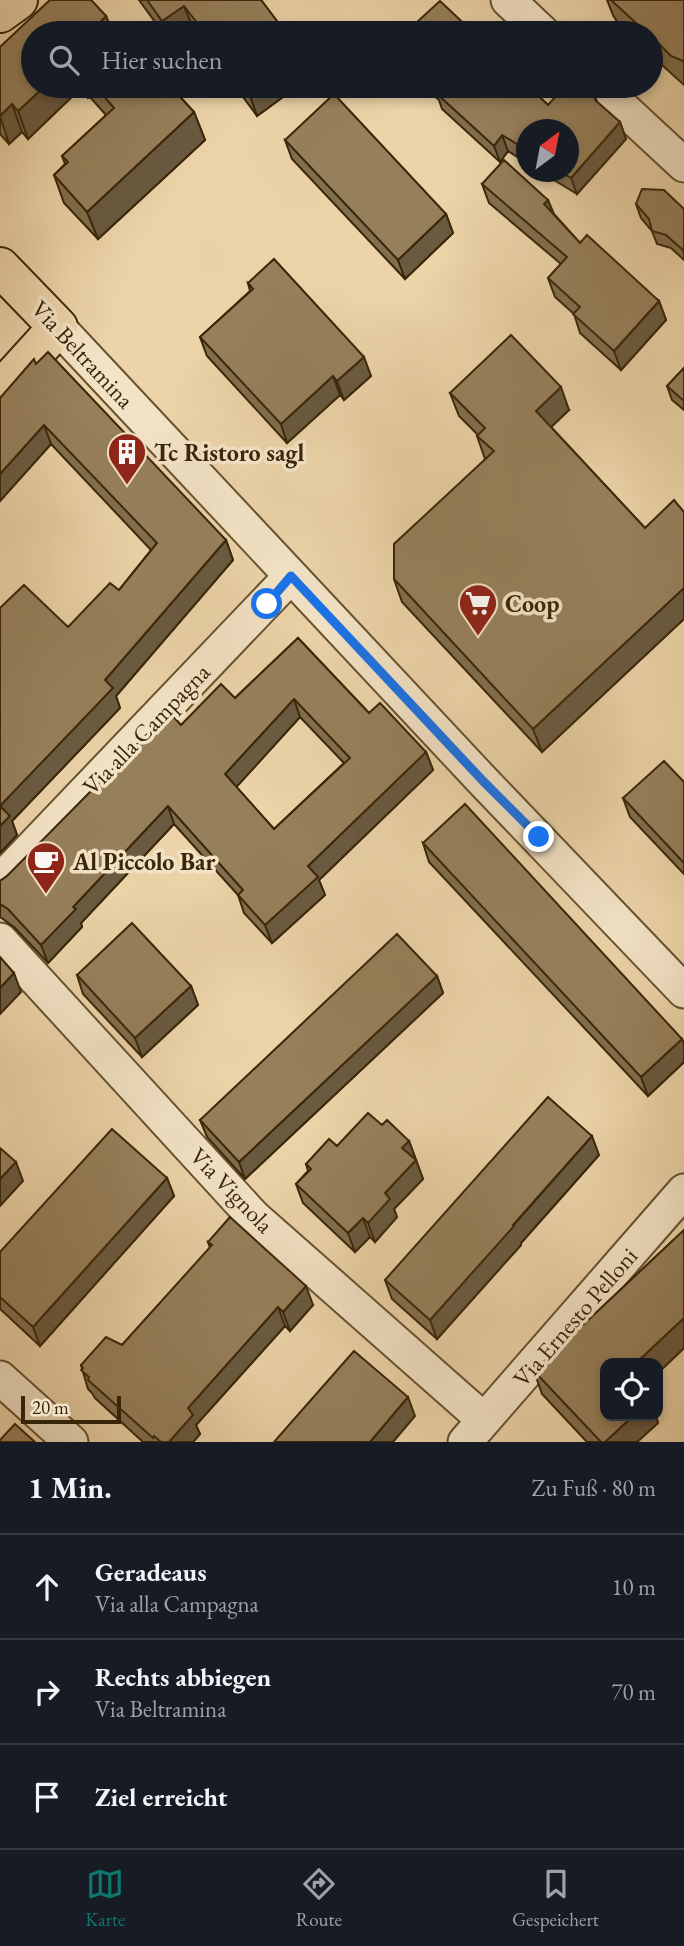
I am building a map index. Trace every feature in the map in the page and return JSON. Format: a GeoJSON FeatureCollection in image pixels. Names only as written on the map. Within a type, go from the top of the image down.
{"type":"FeatureCollection","features":[{"type":"Feature","properties":{"kind":"main road"},"geometry":{"type":"LineString","coordinates":[[0,13],[18,0]]}},
{"type":"Feature","properties":{"kind":"main road","name":"Via Beltramina"},"geometry":{"type":"LineString","coordinates":[[0,267],[58,327]]}},
{"type":"Feature","properties":{"kind":"main road"},"geometry":{"type":"LineString","coordinates":[[0,391],[58,327]]}},
{"type":"Feature","properties":{"kind":"street"},"geometry":{"type":"LineString","coordinates":[[508,0],[530,21]]}},
{"type":"Feature","properties":{"kind":"street"},"geometry":{"type":"LineString","coordinates":[[612,98],[684,165]]}},
{"type":"Feature","properties":{"kind":"street","name":"Via Beltramina"},"geometry":{"type":"LineString","coordinates":[[58,327],[684,991]]}},
{"type":"Feature","properties":{"kind":"street","name":"Via alla Campagna"},"geometry":{"type":"LineString","coordinates":[[0,881],[291,576]]}},
{"type":"Feature","properties":{"kind":"street","name":"Via Vignola"},"geometry":{"type":"LineString","coordinates":[[0,940],[253,1216],[475,1431]]}},
{"type":"Feature","properties":{"kind":"street","name":"Via Ernesto Pelloni"},"geometry":{"type":"LineString","coordinates":[[475,1431],[684,1191]]}},
{"type":"Feature","properties":{"kind":"street"},"geometry":{"type":"LineString","coordinates":[[0,1378],[72,1442]]}},
{"type":"Feature","properties":{"kind":"building"},"geometry":{"type":"Polygon","coordinates":[[[50,0],[91,0],[106,16],[101,21],[28,21],[50,0]]]}},
{"type":"Feature","properties":{"kind":"building"},"geometry":{"type":"Polygon","coordinates":[[[147,0],[261,0],[277,21],[196,21],[184,6],[162,21],[147,0]]]}},
{"type":"Feature","properties":{"kind":"building"},"geometry":{"type":"Polygon","coordinates":[[[611,0],[684,0],[684,60],[671,56],[663,48],[663,21],[634,21],[611,0]]]}},
{"type":"Feature","properties":{"kind":"building"},"geometry":{"type":"Polygon","coordinates":[[[440,1],[461,21],[418,21],[440,1]]]}},
{"type":"Feature","properties":{"kind":"building"},"geometry":{"type":"Polygon","coordinates":[[[21,27],[21,98],[32,98],[18,111],[12,104],[0,116],[0,47],[21,27]]]}},
{"type":"Feature","properties":{"kind":"building"},"geometry":{"type":"Polygon","coordinates":[[[105,98],[181,98],[194,112],[87,212],[54,175],[68,162],[62,156],[114,108],[105,98]]]}},
{"type":"Feature","properties":{"kind":"building"},"geometry":{"type":"Polygon","coordinates":[[[330,98],[338,98],[446,214],[398,260],[285,140],[330,98]]]}},
{"type":"Feature","properties":{"kind":"building"},"geometry":{"type":"Polygon","coordinates":[[[441,98],[541,98],[548,105],[554,98],[595,98],[620,122],[579,169],[579,119],[516,119],[516,143],[502,135],[494,146],[441,98]]]}},
{"type":"Feature","properties":{"kind":"building"},"geometry":{"type":"Polygon","coordinates":[[[504,160],[516,171],[516,182],[528,182],[548,200],[544,204],[580,243],[587,235],[659,301],[614,351],[573,314],[580,307],[548,278],[567,257],[482,184],[504,160]]]}},
{"type":"Feature","properties":{"kind":"building"},"geometry":{"type":"Polygon","coordinates":[[[642,189],[664,190],[684,209],[684,255],[683,250],[666,235],[652,231],[649,219],[636,204],[642,189]]]}},
{"type":"Feature","properties":{"kind":"building"},"geometry":{"type":"Polygon","coordinates":[[[274,259],[364,357],[337,381],[333,376],[281,424],[200,337],[253,289],[248,283],[274,259]]]}},
{"type":"Feature","properties":{"kind":"building"},"geometry":{"type":"Polygon","coordinates":[[[511,335],[561,387],[536,411],[645,528],[674,500],[684,512],[684,588],[533,729],[394,579],[394,544],[494,451],[477,436],[485,428],[450,393],[511,335]]]}},
{"type":"Feature","properties":{"kind":"building"},"geometry":{"type":"Polygon","coordinates":[[[48,352],[226,540],[105,680],[113,688],[0,806],[0,608],[24,585],[68,627],[110,583],[119,590],[157,543],[44,425],[0,474],[0,398],[34,359],[36,364],[48,352]]]}},
{"type":"Feature","properties":{"kind":"building"},"geometry":{"type":"Polygon","coordinates":[[[684,368],[684,401],[667,386],[684,368]]]}},
{"type":"Feature","properties":{"kind":"building"},"geometry":{"type":"Polygon","coordinates":[[[298,638],[369,713],[380,703],[426,752],[308,866],[318,877],[265,925],[238,895],[243,890],[168,806],[41,945],[8,909],[0,904],[0,881],[169,712],[181,725],[221,684],[235,698],[298,638]],[[294,699],[225,774],[274,829],[350,758],[294,699]]]}},
{"type":"Feature","properties":{"kind":"building"},"geometry":{"type":"Polygon","coordinates":[[[664,761],[684,782],[684,863],[623,798],[664,761]]]}},
{"type":"Feature","properties":{"kind":"building"},"geometry":{"type":"Polygon","coordinates":[[[465,804],[682,1039],[641,1077],[423,843],[465,804]]]}},
{"type":"Feature","properties":{"kind":"building"},"geometry":{"type":"Polygon","coordinates":[[[0,806],[10,816],[0,826],[0,806]]]}},
{"type":"Feature","properties":{"kind":"building"},"geometry":{"type":"Polygon","coordinates":[[[132,923],[191,986],[135,1038],[77,975],[132,923]]]}},
{"type":"Feature","properties":{"kind":"building"},"geometry":{"type":"Polygon","coordinates":[[[397,934],[437,976],[239,1162],[200,1120],[397,934]]]}},
{"type":"Feature","properties":{"kind":"building"},"geometry":{"type":"Polygon","coordinates":[[[0,957],[14,973],[0,988],[0,957]]]}},
{"type":"Feature","properties":{"kind":"building"},"geometry":{"type":"Polygon","coordinates":[[[548,1097],[592,1136],[430,1320],[385,1280],[548,1097]]]}},
{"type":"Feature","properties":{"kind":"building"},"geometry":{"type":"Polygon","coordinates":[[[368,1113],[382,1125],[387,1120],[409,1141],[402,1148],[416,1160],[385,1193],[390,1199],[368,1223],[363,1218],[348,1233],[296,1184],[311,1169],[306,1164],[329,1139],[337,1146],[368,1113]]]}},
{"type":"Feature","properties":{"kind":"building"},"geometry":{"type":"Polygon","coordinates":[[[112,1129],[167,1178],[33,1327],[0,1297],[0,1252],[112,1129]]]}},
{"type":"Feature","properties":{"kind":"building"},"geometry":{"type":"Polygon","coordinates":[[[0,1148],[16,1162],[0,1179],[0,1148]]]}},
{"type":"Feature","properties":{"kind":"building"},"geometry":{"type":"Polygon","coordinates":[[[230,1217],[306,1286],[283,1312],[278,1307],[188,1408],[193,1415],[169,1442],[161,1442],[154,1436],[153,1438],[88,1380],[89,1377],[81,1370],[81,1365],[106,1337],[122,1345],[212,1245],[208,1242],[230,1217]]]}},
{"type":"Feature","properties":{"kind":"building"},"geometry":{"type":"Polygon","coordinates":[[[684,1230],[684,1318],[641,1358],[600,1358],[600,1421],[628,1421],[605,1442],[601,1442],[534,1371],[684,1230]]]}},
{"type":"Feature","properties":{"kind":"building"},"geometry":{"type":"Polygon","coordinates":[[[354,1351],[408,1397],[370,1442],[274,1442],[354,1351]]]}},
{"type":"Feature","properties":{"kind":"building"},"geometry":{"type":"Polygon","coordinates":[[[15,1424],[35,1442],[0,1442],[15,1424]]]}},
{"type":"Feature","properties":{"kind":"place","name":"Tc Ristoro sagl"},"geometry":{"type":"Point","coordinates":[127,486]}},
{"type":"Feature","properties":{"kind":"place","name":"Coop"},"geometry":{"type":"Point","coordinates":[478,637]}},
{"type":"Feature","properties":{"kind":"place","name":"Al Piccolo Bar"},"geometry":{"type":"Point","coordinates":[46,895]}},
{"type":"Feature","properties":{"kind":"route"},"geometry":{"type":"LineString","coordinates":[[267,604],[291,576],[539,837]]}}]}
